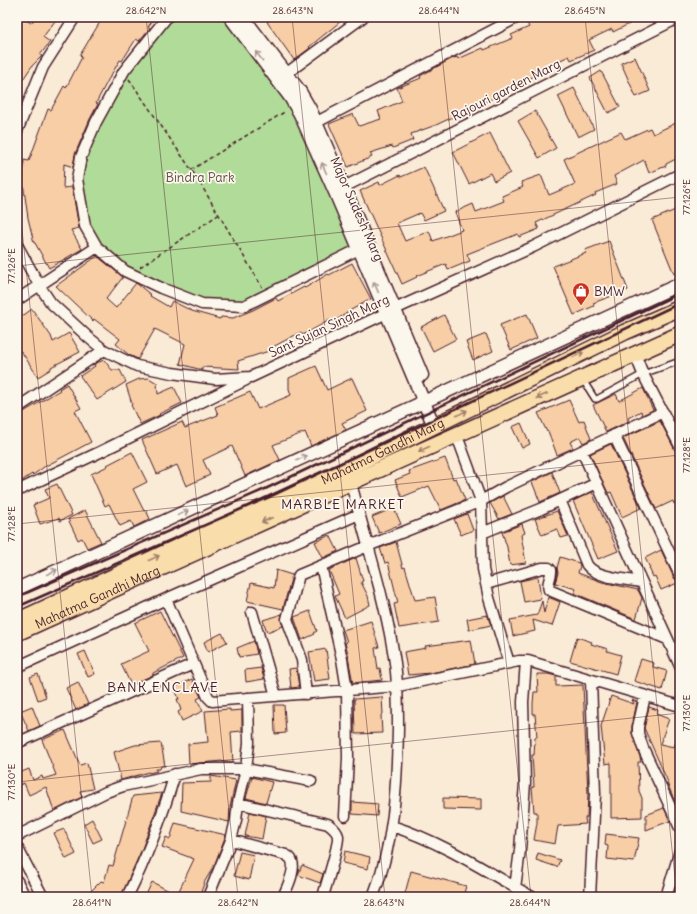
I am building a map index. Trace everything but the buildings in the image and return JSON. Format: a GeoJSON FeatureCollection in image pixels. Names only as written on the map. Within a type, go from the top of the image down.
{"type":"FeatureCollection","features":[{"type":"Feature","properties":{"kind":"main road","name":"Mahatma Gandhi Marg"},"geometry":{"type":"LineString","coordinates":[[17,622],[342,471],[625,332],[680,308]]}},
{"type":"Feature","properties":{"kind":"main road","name":"Mahatma Gandhi Marg"},"geometry":{"type":"LineString","coordinates":[[17,633],[680,334]]}},
{"type":"Feature","properties":{"kind":"street"},"geometry":{"type":"LineString","coordinates":[[17,131],[43,67],[75,17]]}},
{"type":"Feature","properties":{"kind":"street"},"geometry":{"type":"LineString","coordinates":[[167,17],[124,71],[96,122],[81,157],[77,179],[85,226],[97,246],[125,271],[162,288],[202,304],[244,306],[359,249]]}},
{"type":"Feature","properties":{"kind":"street","name":"Major Sudesh Marg"},"geometry":{"type":"LineString","coordinates":[[230,17],[300,102],[315,123],[344,187],[391,311],[438,424]]}},
{"type":"Feature","properties":{"kind":"street"},"geometry":{"type":"LineString","coordinates":[[286,73],[362,17]]}},
{"type":"Feature","properties":{"kind":"street"},"geometry":{"type":"LineString","coordinates":[[315,123],[518,17]]}},
{"type":"Feature","properties":{"kind":"street","name":"Rajouri garden Marg"},"geometry":{"type":"LineString","coordinates":[[344,187],[680,17]]}},
{"type":"Feature","properties":{"kind":"street","name":"Major Sudesh Marg"},"geometry":{"type":"LineString","coordinates":[[244,18],[286,73],[300,102],[359,249],[391,311]]}},
{"type":"Feature","properties":{"kind":"street","name":"Sant Sujan Singh Marg"},"geometry":{"type":"LineString","coordinates":[[17,245],[39,285],[51,303],[104,350],[137,366],[172,373],[215,379],[251,377],[391,311],[534,247],[680,174]]}},
{"type":"Feature","properties":{"kind":"street"},"geometry":{"type":"LineString","coordinates":[[17,300],[97,246]]}},
{"type":"Feature","properties":{"kind":"street"},"geometry":{"type":"LineString","coordinates":[[17,589],[680,284]]}},
{"type":"Feature","properties":{"kind":"street"},"geometry":{"type":"LineString","coordinates":[[17,408],[104,350]]}},
{"type":"Feature","properties":{"kind":"street"},"geometry":{"type":"LineString","coordinates":[[638,353],[663,412],[680,446]]}},
{"type":"Feature","properties":{"kind":"street"},"geometry":{"type":"LineString","coordinates":[[646,373],[680,438]]}},
{"type":"Feature","properties":{"kind":"street"},"geometry":{"type":"LineString","coordinates":[[17,491],[100,452],[251,377]]}},
{"type":"Feature","properties":{"kind":"street"},"geometry":{"type":"LineString","coordinates":[[306,694],[302,660],[287,619],[299,575],[481,501],[506,487],[663,412]]}},
{"type":"Feature","properties":{"kind":"street"},"geometry":{"type":"LineString","coordinates":[[455,435],[460,444],[481,501],[483,569],[509,663]]}},
{"type":"Feature","properties":{"kind":"street"},"geometry":{"type":"LineString","coordinates":[[614,435],[680,575]]}},
{"type":"Feature","properties":{"kind":"street"},"geometry":{"type":"LineString","coordinates":[[582,451],[680,666]]}},
{"type":"Feature","properties":{"kind":"street"},"geometry":{"type":"LineString","coordinates":[[351,482],[375,571],[390,635],[398,686],[398,773],[392,826],[378,885],[373,897]]}},
{"type":"Feature","properties":{"kind":"street"},"geometry":{"type":"LineString","coordinates":[[482,533],[596,483]]}},
{"type":"Feature","properties":{"kind":"street"},"geometry":{"type":"LineString","coordinates":[[560,500],[590,570],[600,574],[641,582]]}},
{"type":"Feature","properties":{"kind":"street"},"geometry":{"type":"LineString","coordinates":[[17,667],[166,599],[359,514]]}},
{"type":"Feature","properties":{"kind":"street"},"geometry":{"type":"LineString","coordinates":[[321,566],[342,660],[347,690],[348,758],[345,816]]}},
{"type":"Feature","properties":{"kind":"street"},"geometry":{"type":"LineString","coordinates":[[486,584],[542,568],[549,568],[552,570],[548,587],[551,591],[667,639]]}},
{"type":"Feature","properties":{"kind":"street"},"geometry":{"type":"LineString","coordinates":[[166,599],[208,698],[212,701],[398,686],[509,663],[526,661],[680,706]]}},
{"type":"Feature","properties":{"kind":"street"},"geometry":{"type":"LineString","coordinates":[[252,612],[276,696]]}},
{"type":"Feature","properties":{"kind":"street"},"geometry":{"type":"LineString","coordinates":[[515,888],[520,850],[525,783],[523,702],[526,661]]}},
{"type":"Feature","properties":{"kind":"street"},"geometry":{"type":"LineString","coordinates":[[17,742],[193,664]]}},
{"type":"Feature","properties":{"kind":"street"},"geometry":{"type":"LineString","coordinates":[[590,897],[595,794],[591,680]]}},
{"type":"Feature","properties":{"kind":"street"},"geometry":{"type":"LineString","coordinates":[[645,696],[638,727],[640,740],[680,828]]}},
{"type":"Feature","properties":{"kind":"street"},"geometry":{"type":"LineString","coordinates":[[208,897],[231,840],[236,820],[238,803],[246,769],[249,738],[248,698]]}},
{"type":"Feature","properties":{"kind":"street"},"geometry":{"type":"LineString","coordinates":[[17,836],[106,792],[123,786],[200,769],[246,769],[311,781]]}},
{"type":"Feature","properties":{"kind":"street"},"geometry":{"type":"LineString","coordinates":[[127,897],[155,834],[175,774]]}},
{"type":"Feature","properties":{"kind":"street"},"geometry":{"type":"LineString","coordinates":[[238,803],[328,824],[334,828],[338,834],[338,844],[323,897]]}},
{"type":"Feature","properties":{"kind":"street"},"geometry":{"type":"LineString","coordinates":[[392,826],[414,833],[432,842],[530,897]]}},
{"type":"Feature","properties":{"kind":"street"},"geometry":{"type":"LineString","coordinates":[[231,840],[286,855],[291,859],[293,865],[292,872],[283,897]]}},
{"type":"Feature","properties":{"kind":"street"},"geometry":{"type":"LineString","coordinates":[[17,847],[43,897]]}},
{"type":"Feature","properties":{"kind":"street"},"geometry":{"type":"LineString","coordinates":[[666,897],[680,851]]}},
{"type":"Feature","properties":{"kind":"street"},"geometry":{"type":"LineString","coordinates":[[17,881],[25,897]]}},
{"type":"Feature","properties":{"kind":"lane"},"geometry":{"type":"LineString","coordinates":[[582,378],[597,400],[646,373],[680,361]]}},
{"type":"Feature","properties":{"kind":"path"},"geometry":{"type":"LineString","coordinates":[[124,71],[191,170],[267,295]]}},
{"type":"Feature","properties":{"kind":"path"},"geometry":{"type":"LineString","coordinates":[[191,170],[300,102]]}},
{"type":"Feature","properties":{"kind":"path"},"geometry":{"type":"LineString","coordinates":[[130,273],[219,215]]}},
{"type":"Feature","properties":{"kind":"green space","name":"Bindra Park"},"geometry":{"type":"Polygon","coordinates":[[[167,17],[230,17],[295,106],[359,249],[244,306],[202,304],[130,273],[97,247],[85,226],[77,179],[81,157],[124,71],[167,17]]]}},
{"type":"Feature","properties":{"kind":"railway"},"geometry":{"type":"LineString","coordinates":[[17,597],[263,490],[680,293]]}},
{"type":"Feature","properties":{"kind":"railway"},"geometry":{"type":"LineString","coordinates":[[17,607],[267,498],[680,303]]}},
{"type":"Feature","properties":{"kind":"place","name":"BMW"},"geometry":{"type":"Point","coordinates":[581,306]}},
{"type":"Feature","properties":{"kind":"district","name":"MARBLE MARKET"},"geometry":{"type":"Point","coordinates":[343,504]}},
{"type":"Feature","properties":{"kind":"district","name":"BANK ENCLAVE"},"geometry":{"type":"Point","coordinates":[163,687]}}]}
